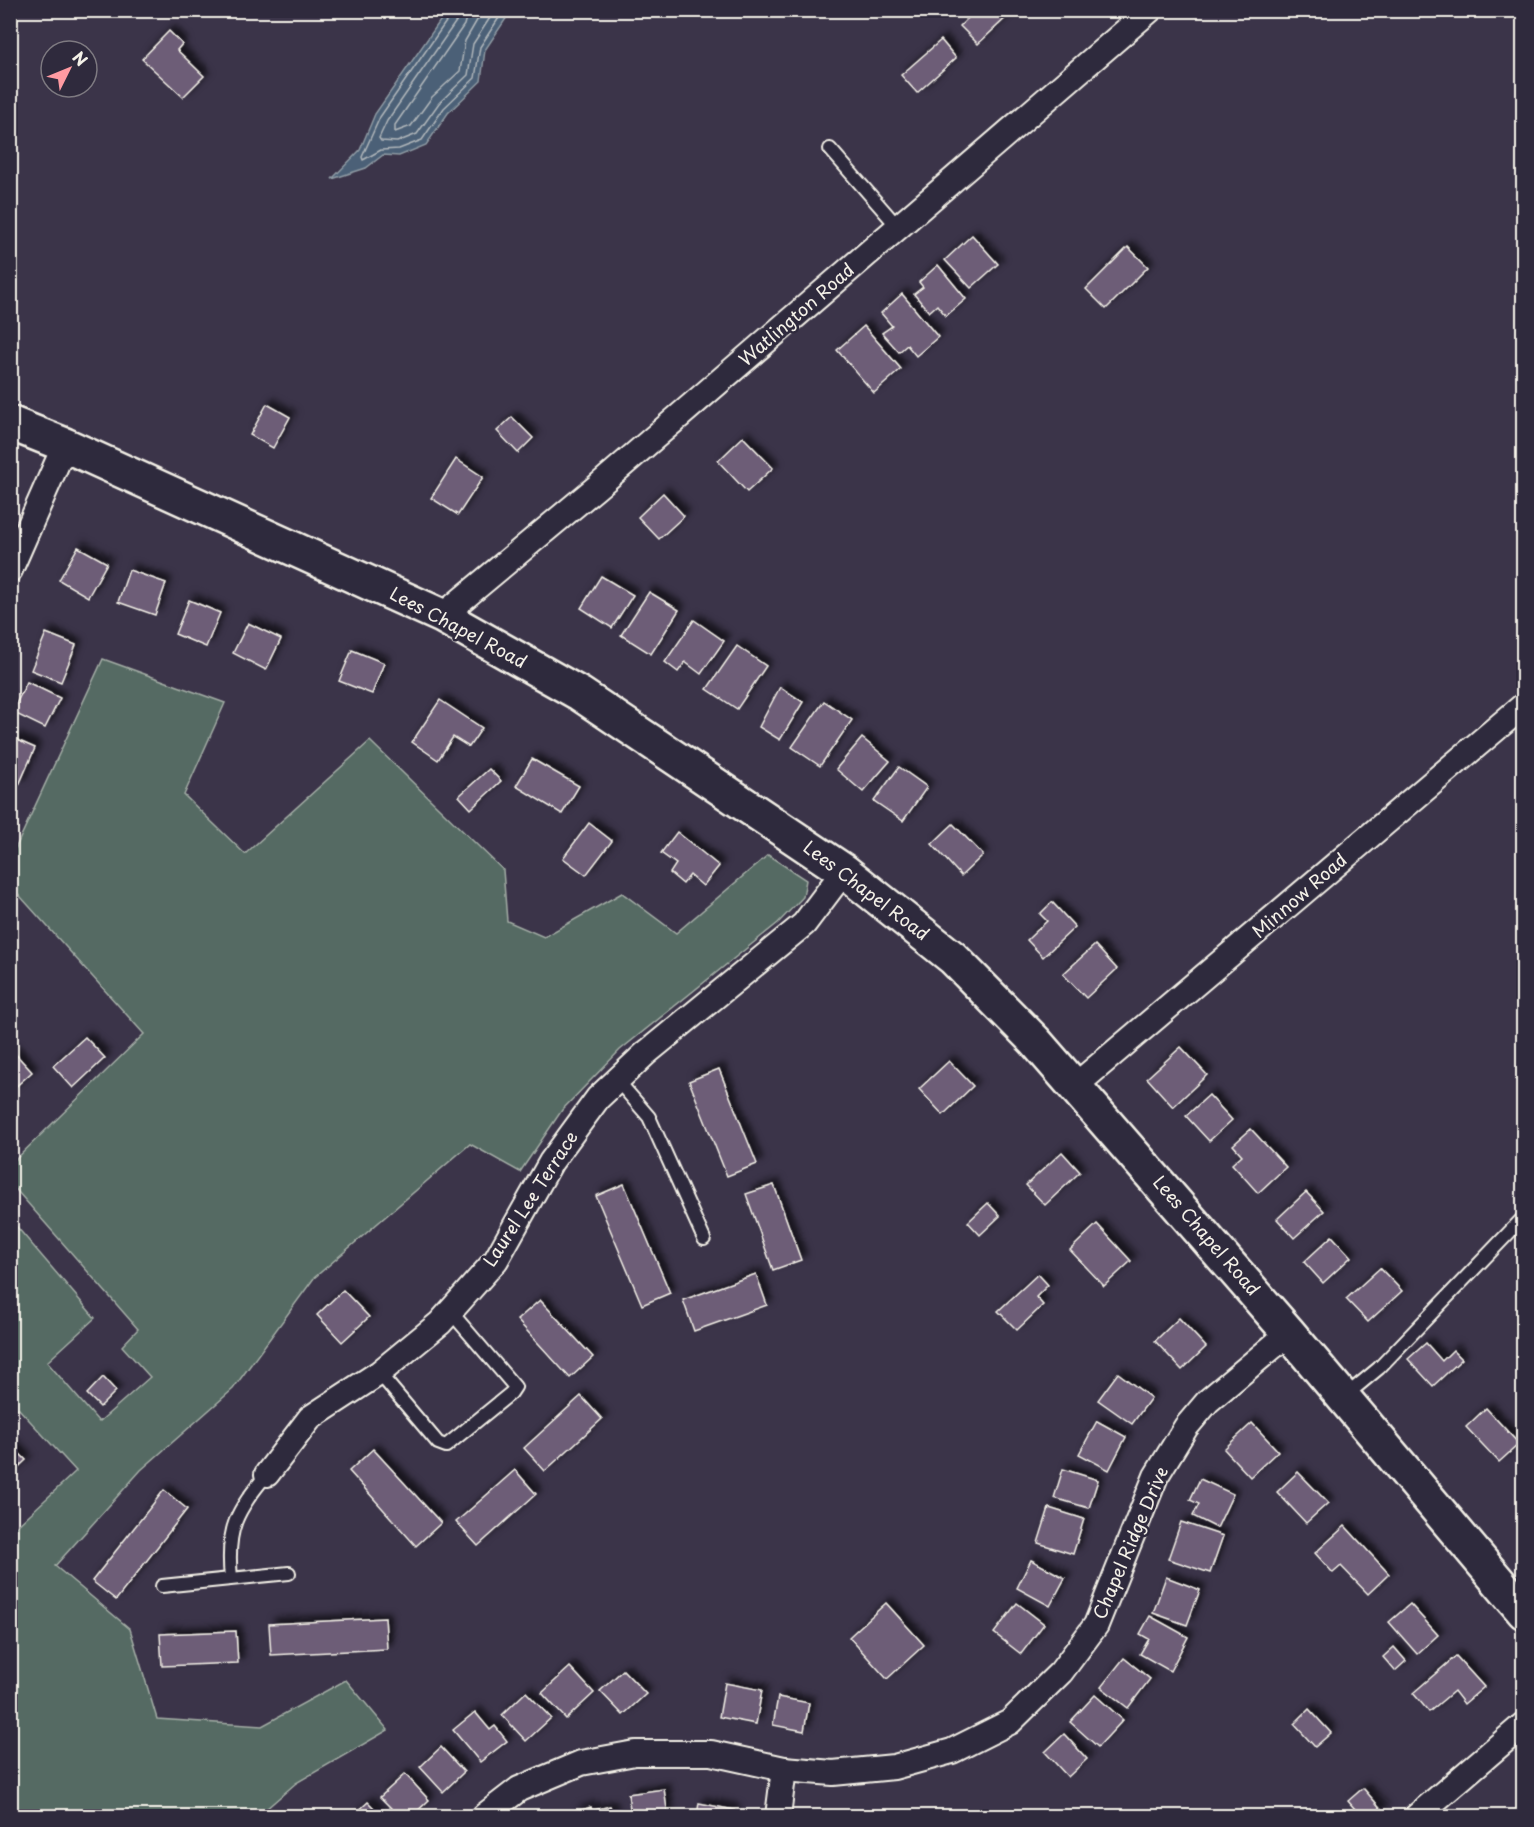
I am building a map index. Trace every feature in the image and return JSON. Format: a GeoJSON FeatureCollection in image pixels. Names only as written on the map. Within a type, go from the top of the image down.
{"type":"FeatureCollection","features":[{"type":"Feature","properties":{"kind":"main road","name":"Lees Chapel Road"},"geometry":{"type":"LineString","coordinates":[[10,423],[65,445],[442,616],[580,694],[844,871],[952,958],[1035,1041],[1289,1333],[1524,1612]]}},
{"type":"Feature","properties":{"kind":"street","name":"Watlington Road"},"geometry":{"type":"LineString","coordinates":[[442,616],[597,487],[1150,10]]}},
{"type":"Feature","properties":{"kind":"street"},"geometry":{"type":"LineString","coordinates":[[10,570],[65,445]]}},
{"type":"Feature","properties":{"kind":"street","name":"Minnow Road"},"geometry":{"type":"LineString","coordinates":[[1075,1086],[1524,705]]}},
{"type":"Feature","properties":{"kind":"street","name":"Laurel Lee Terrace"},"geometry":{"type":"LineString","coordinates":[[267,1474],[310,1418],[380,1373],[441,1323],[496,1260],[552,1162],[598,1098],[645,1054],[804,924],[844,871]]}},
{"type":"Feature","properties":{"kind":"street","name":"Chapel Ridge Drive"},"geometry":{"type":"LineString","coordinates":[[484,1816],[519,1789],[581,1763],[635,1753],[711,1753],[784,1769],[833,1773],[894,1767],[952,1751],[1010,1722],[1061,1672],[1096,1625],[1156,1476],[1186,1427],[1208,1401],[1289,1333]]}},
{"type":"Feature","properties":{"kind":"street"},"geometry":{"type":"LineString","coordinates":[[1417,1816],[1524,1724]]}},
{"type":"Feature","properties":{"kind":"street"},"geometry":{"type":"LineString","coordinates":[[777,1816],[784,1769]]}},
{"type":"Feature","properties":{"kind":"lane"},"geometry":{"type":"LineString","coordinates":[[830,149],[898,227]]}},
{"type":"Feature","properties":{"kind":"lane"},"geometry":{"type":"LineString","coordinates":[[617,1080],[649,1117],[704,1239]]}},
{"type":"Feature","properties":{"kind":"lane"},"geometry":{"type":"LineString","coordinates":[[1344,1398],[1378,1368],[1524,1217]]}},
{"type":"Feature","properties":{"kind":"lane"},"geometry":{"type":"LineString","coordinates":[[380,1373],[438,1443],[446,1446],[511,1393],[515,1387],[451,1312]]}},
{"type":"Feature","properties":{"kind":"lane"},"geometry":{"type":"LineString","coordinates":[[231,1578],[230,1534],[234,1517],[267,1474]]}},
{"type":"Feature","properties":{"kind":"lane"},"geometry":{"type":"LineString","coordinates":[[162,1586],[289,1573]]}},
{"type":"Feature","properties":{"kind":"green space"},"geometry":{"type":"Polygon","coordinates":[[[103,659],[225,703],[184,795],[245,854],[370,741],[503,870],[507,921],[544,937],[622,893],[676,933],[768,855],[806,880],[803,897],[778,923],[620,1050],[562,1110],[520,1172],[470,1144],[314,1278],[233,1389],[141,1470],[55,1566],[130,1629],[157,1719],[262,1726],[346,1680],[388,1730],[296,1783],[258,1816],[11,1816],[11,1523],[15,1528],[76,1471],[18,1408],[11,1414],[11,1220],[95,1318],[47,1362],[99,1422],[150,1377],[122,1346],[138,1329],[11,1184],[11,1164],[144,1034],[11,886],[11,858],[103,659]]]}},
{"type":"Feature","properties":{"kind":"water"},"geometry":{"type":"Polygon","coordinates":[[[447,11],[511,11],[485,50],[481,81],[448,113],[426,145],[399,156],[383,155],[366,168],[332,179],[360,150],[375,114],[447,11]]]}},
{"type":"Feature","properties":{"kind":"building"},"geometry":{"type":"Polygon","coordinates":[[[976,10],[1011,10],[1012,12],[978,44],[960,26],[976,10]]]}},
{"type":"Feature","properties":{"kind":"building"},"geometry":{"type":"Polygon","coordinates":[[[169,31],[182,44],[177,50],[204,76],[183,97],[142,59],[169,31]]]}},
{"type":"Feature","properties":{"kind":"building"},"geometry":{"type":"Polygon","coordinates":[[[941,40],[956,58],[917,93],[901,75],[941,40]]]}},
{"type":"Feature","properties":{"kind":"building"},"geometry":{"type":"Polygon","coordinates":[[[972,235],[998,264],[971,288],[945,260],[972,235]]]}},
{"type":"Feature","properties":{"kind":"building"},"geometry":{"type":"Polygon","coordinates":[[[1128,247],[1148,267],[1106,309],[1086,289],[1128,247]]]}},
{"type":"Feature","properties":{"kind":"building"},"geometry":{"type":"Polygon","coordinates":[[[938,265],[966,299],[946,316],[937,305],[929,312],[914,294],[923,287],[919,282],[938,265]]]}},
{"type":"Feature","properties":{"kind":"building"},"geometry":{"type":"Polygon","coordinates":[[[902,294],[938,337],[916,356],[907,345],[899,352],[882,333],[892,326],[881,313],[902,294]]]}},
{"type":"Feature","properties":{"kind":"building"},"geometry":{"type":"Polygon","coordinates":[[[864,326],[901,369],[874,393],[837,350],[864,326]]]}},
{"type":"Feature","properties":{"kind":"building"},"geometry":{"type":"Polygon","coordinates":[[[267,404],[290,417],[273,448],[250,435],[267,404]]]}},
{"type":"Feature","properties":{"kind":"building"},"geometry":{"type":"Polygon","coordinates":[[[512,417],[533,438],[518,453],[497,431],[512,417]]]}},
{"type":"Feature","properties":{"kind":"building"},"geometry":{"type":"Polygon","coordinates":[[[743,437],[773,468],[747,492],[718,461],[743,437]]]}},
{"type":"Feature","properties":{"kind":"building"},"geometry":{"type":"Polygon","coordinates":[[[456,459],[483,477],[458,515],[431,498],[456,459]]]}},
{"type":"Feature","properties":{"kind":"building"},"geometry":{"type":"Polygon","coordinates":[[[663,493],[684,516],[659,539],[638,517],[663,493]]]}},
{"type":"Feature","properties":{"kind":"building"},"geometry":{"type":"Polygon","coordinates":[[[78,547],[107,563],[88,597],[59,580],[78,547]]]}},
{"type":"Feature","properties":{"kind":"building"},"geometry":{"type":"Polygon","coordinates":[[[129,570],[166,583],[155,615],[118,602],[129,570]]]}},
{"type":"Feature","properties":{"kind":"building"},"geometry":{"type":"Polygon","coordinates":[[[601,576],[633,595],[612,628],[581,608],[601,576]]]}},
{"type":"Feature","properties":{"kind":"building"},"geometry":{"type":"Polygon","coordinates":[[[649,592],[679,610],[651,654],[621,635],[649,592]]]}},
{"type":"Feature","properties":{"kind":"building"},"geometry":{"type":"Polygon","coordinates":[[[189,600],[220,613],[206,647],[175,634],[189,600]]]}},
{"type":"Feature","properties":{"kind":"building"},"geometry":{"type":"Polygon","coordinates":[[[694,620],[724,641],[701,674],[685,662],[678,672],[665,662],[694,620]]]}},
{"type":"Feature","properties":{"kind":"building"},"geometry":{"type":"Polygon","coordinates":[[[248,623],[281,639],[266,670],[233,653],[248,623]]]}},
{"type":"Feature","properties":{"kind":"building"},"geometry":{"type":"Polygon","coordinates":[[[46,633],[76,645],[61,682],[31,670],[46,633]]]}},
{"type":"Feature","properties":{"kind":"building"},"geometry":{"type":"Polygon","coordinates":[[[737,646],[766,666],[737,709],[707,689],[737,646]]]}},
{"type":"Feature","properties":{"kind":"building"},"geometry":{"type":"Polygon","coordinates":[[[352,650],[384,663],[372,694],[339,681],[352,650]]]}},
{"type":"Feature","properties":{"kind":"building"},"geometry":{"type":"Polygon","coordinates":[[[27,682],[60,698],[45,728],[12,712],[27,682]]]}},
{"type":"Feature","properties":{"kind":"building"},"geometry":{"type":"Polygon","coordinates":[[[780,687],[803,702],[780,740],[759,727],[780,687]]]}},
{"type":"Feature","properties":{"kind":"building"},"geometry":{"type":"Polygon","coordinates":[[[440,700],[482,728],[469,747],[453,737],[438,760],[412,742],[440,700]]]}},
{"type":"Feature","properties":{"kind":"building"},"geometry":{"type":"Polygon","coordinates":[[[824,701],[852,720],[820,766],[792,747],[824,701]]]}},
{"type":"Feature","properties":{"kind":"building"},"geometry":{"type":"Polygon","coordinates":[[[10,737],[35,748],[19,785],[10,781],[10,737]]]}},
{"type":"Feature","properties":{"kind":"building"},"geometry":{"type":"Polygon","coordinates":[[[862,738],[890,761],[863,792],[836,769],[862,738]]]}},
{"type":"Feature","properties":{"kind":"building"},"geometry":{"type":"Polygon","coordinates":[[[532,759],[579,786],[562,814],[516,786],[532,759]]]}},
{"type":"Feature","properties":{"kind":"building"},"geometry":{"type":"Polygon","coordinates":[[[899,767],[927,787],[903,821],[874,801],[899,767]]]}},
{"type":"Feature","properties":{"kind":"building"},"geometry":{"type":"Polygon","coordinates":[[[489,769],[501,781],[471,809],[459,796],[489,769]]]}},
{"type":"Feature","properties":{"kind":"building"},"geometry":{"type":"Polygon","coordinates":[[[589,823],[612,841],[586,875],[563,858],[589,823]]]}},
{"type":"Feature","properties":{"kind":"building"},"geometry":{"type":"Polygon","coordinates":[[[953,824],[983,855],[961,876],[932,844],[953,824]]]}},
{"type":"Feature","properties":{"kind":"building"},"geometry":{"type":"Polygon","coordinates":[[[677,832],[719,866],[703,886],[690,875],[683,884],[670,873],[676,864],[661,853],[677,832]]]}},
{"type":"Feature","properties":{"kind":"building"},"geometry":{"type":"Polygon","coordinates":[[[1052,902],[1075,927],[1043,957],[1027,940],[1047,921],[1040,914],[1052,902]]]}},
{"type":"Feature","properties":{"kind":"building"},"geometry":{"type":"Polygon","coordinates":[[[1095,945],[1117,969],[1086,998],[1063,974],[1095,945]]]}},
{"type":"Feature","properties":{"kind":"building"},"geometry":{"type":"Polygon","coordinates":[[[85,1037],[105,1058],[73,1088],[53,1066],[85,1037]]]}},
{"type":"Feature","properties":{"kind":"building"},"geometry":{"type":"Polygon","coordinates":[[[1181,1047],[1207,1075],[1173,1107],[1147,1078],[1181,1047]]]}},
{"type":"Feature","properties":{"kind":"building"},"geometry":{"type":"Polygon","coordinates":[[[11,1049],[32,1072],[11,1091],[10,1090],[11,1049]]]}},
{"type":"Feature","properties":{"kind":"building"},"geometry":{"type":"Polygon","coordinates":[[[949,1061],[973,1086],[943,1115],[919,1089],[949,1061]]]}},
{"type":"Feature","properties":{"kind":"building"},"geometry":{"type":"Polygon","coordinates":[[[719,1069],[757,1164],[727,1176],[689,1081],[719,1069]]]}},
{"type":"Feature","properties":{"kind":"building"},"geometry":{"type":"Polygon","coordinates":[[[1209,1095],[1232,1120],[1209,1141],[1186,1116],[1209,1095]]]}},
{"type":"Feature","properties":{"kind":"building"},"geometry":{"type":"Polygon","coordinates":[[[1251,1129],[1286,1167],[1258,1193],[1232,1164],[1242,1155],[1233,1145],[1251,1129]]]}},
{"type":"Feature","properties":{"kind":"building"},"geometry":{"type":"Polygon","coordinates":[[[1062,1152],[1080,1172],[1045,1205],[1026,1185],[1062,1152]]]}},
{"type":"Feature","properties":{"kind":"building"},"geometry":{"type":"Polygon","coordinates":[[[624,1184],[670,1293],[642,1305],[596,1196],[624,1184]]]}},
{"type":"Feature","properties":{"kind":"building"},"geometry":{"type":"Polygon","coordinates":[[[774,1185],[801,1260],[773,1270],[746,1194],[774,1185]]]}},
{"type":"Feature","properties":{"kind":"building"},"geometry":{"type":"Polygon","coordinates":[[[1306,1192],[1324,1211],[1294,1238],[1277,1219],[1306,1192]]]}},
{"type":"Feature","properties":{"kind":"building"},"geometry":{"type":"Polygon","coordinates":[[[988,1203],[1000,1216],[980,1235],[968,1222],[988,1203]]]}},
{"type":"Feature","properties":{"kind":"building"},"geometry":{"type":"Polygon","coordinates":[[[1097,1224],[1131,1261],[1104,1286],[1070,1250],[1097,1224]]]}},
{"type":"Feature","properties":{"kind":"building"},"geometry":{"type":"Polygon","coordinates":[[[1332,1236],[1351,1257],[1323,1283],[1304,1262],[1332,1236]]]}},
{"type":"Feature","properties":{"kind":"building"},"geometry":{"type":"Polygon","coordinates":[[[1380,1268],[1402,1291],[1368,1322],[1346,1299],[1380,1268]]]}},
{"type":"Feature","properties":{"kind":"building"},"geometry":{"type":"Polygon","coordinates":[[[756,1274],[767,1305],[694,1331],[683,1300],[756,1274]]]}},
{"type":"Feature","properties":{"kind":"building"},"geometry":{"type":"Polygon","coordinates":[[[1038,1274],[1048,1285],[1036,1297],[1043,1305],[1017,1330],[998,1311],[1038,1274]]]}},
{"type":"Feature","properties":{"kind":"building"},"geometry":{"type":"Polygon","coordinates":[[[343,1290],[369,1317],[342,1342],[317,1315],[343,1290]]]}},
{"type":"Feature","properties":{"kind":"building"},"geometry":{"type":"Polygon","coordinates":[[[540,1300],[593,1357],[570,1378],[517,1320],[540,1300]]]}},
{"type":"Feature","properties":{"kind":"building"},"geometry":{"type":"Polygon","coordinates":[[[1179,1318],[1206,1347],[1182,1370],[1155,1341],[1179,1318]]]}},
{"type":"Feature","properties":{"kind":"building"},"geometry":{"type":"Polygon","coordinates":[[[1426,1343],[1442,1361],[1453,1350],[1462,1359],[1433,1386],[1408,1359],[1426,1343]]]}},
{"type":"Feature","properties":{"kind":"building"},"geometry":{"type":"Polygon","coordinates":[[[1118,1373],[1151,1398],[1132,1424],[1098,1400],[1118,1373]]]}},
{"type":"Feature","properties":{"kind":"building"},"geometry":{"type":"Polygon","coordinates":[[[103,1377],[116,1391],[100,1407],[87,1394],[103,1377]]]}},
{"type":"Feature","properties":{"kind":"building"},"geometry":{"type":"Polygon","coordinates":[[[581,1396],[602,1419],[545,1471],[524,1448],[581,1396]]]}},
{"type":"Feature","properties":{"kind":"building"},"geometry":{"type":"Polygon","coordinates":[[[1486,1408],[1519,1444],[1499,1462],[1466,1427],[1486,1408]]]}},
{"type":"Feature","properties":{"kind":"building"},"geometry":{"type":"Polygon","coordinates":[[[1097,1421],[1126,1437],[1109,1470],[1079,1454],[1097,1421]]]}},
{"type":"Feature","properties":{"kind":"building"},"geometry":{"type":"Polygon","coordinates":[[[1252,1423],[1278,1451],[1250,1477],[1224,1449],[1252,1423]]]}},
{"type":"Feature","properties":{"kind":"building"},"geometry":{"type":"Polygon","coordinates":[[[10,1444],[26,1460],[10,1475],[10,1444]]]}},
{"type":"Feature","properties":{"kind":"building"},"geometry":{"type":"Polygon","coordinates":[[[373,1449],[441,1523],[416,1546],[349,1471],[373,1449]]]}},
{"type":"Feature","properties":{"kind":"building"},"geometry":{"type":"Polygon","coordinates":[[[1063,1469],[1098,1480],[1089,1508],[1054,1498],[1063,1469]]]}},
{"type":"Feature","properties":{"kind":"building"},"geometry":{"type":"Polygon","coordinates":[[[515,1470],[536,1494],[478,1546],[456,1522],[515,1470]]]}},
{"type":"Feature","properties":{"kind":"building"},"geometry":{"type":"Polygon","coordinates":[[[1298,1472],[1328,1503],[1306,1523],[1277,1492],[1298,1472]]]}},
{"type":"Feature","properties":{"kind":"building"},"geometry":{"type":"Polygon","coordinates":[[[1200,1479],[1233,1494],[1217,1528],[1193,1516],[1199,1504],[1190,1500],[1200,1479]]]}},
{"type":"Feature","properties":{"kind":"building"},"geometry":{"type":"Polygon","coordinates":[[[164,1490],[187,1509],[116,1600],[92,1581],[164,1490]]]}},
{"type":"Feature","properties":{"kind":"building"},"geometry":{"type":"Polygon","coordinates":[[[1049,1508],[1084,1519],[1073,1554],[1038,1543],[1049,1508]]]}},
{"type":"Feature","properties":{"kind":"building"},"geometry":{"type":"Polygon","coordinates":[[[1181,1522],[1223,1536],[1210,1573],[1168,1559],[1181,1522]]]}},
{"type":"Feature","properties":{"kind":"building"},"geometry":{"type":"Polygon","coordinates":[[[1345,1526],[1389,1574],[1368,1594],[1341,1566],[1333,1573],[1315,1553],[1345,1526]]]}},
{"type":"Feature","properties":{"kind":"building"},"geometry":{"type":"Polygon","coordinates":[[[1031,1560],[1065,1578],[1050,1606],[1017,1588],[1031,1560]]]}},
{"type":"Feature","properties":{"kind":"building"},"geometry":{"type":"Polygon","coordinates":[[[1166,1577],[1200,1590],[1187,1625],[1153,1613],[1166,1577]]]}},
{"type":"Feature","properties":{"kind":"building"},"geometry":{"type":"Polygon","coordinates":[[[886,1603],[924,1645],[887,1679],[849,1637],[886,1603]]]}},
{"type":"Feature","properties":{"kind":"building"},"geometry":{"type":"Polygon","coordinates":[[[1017,1603],[1044,1624],[1021,1654],[994,1633],[1017,1603]]]}},
{"type":"Feature","properties":{"kind":"building"},"geometry":{"type":"Polygon","coordinates":[[[1410,1604],[1438,1635],[1417,1654],[1389,1622],[1410,1604]]]}},
{"type":"Feature","properties":{"kind":"building"},"geometry":{"type":"Polygon","coordinates":[[[1150,1616],[1188,1637],[1170,1671],[1140,1654],[1149,1639],[1140,1634],[1150,1616]]]}},
{"type":"Feature","properties":{"kind":"building"},"geometry":{"type":"Polygon","coordinates":[[[385,1618],[387,1649],[271,1655],[269,1624],[385,1618]]]}},
{"type":"Feature","properties":{"kind":"building"},"geometry":{"type":"Polygon","coordinates":[[[236,1631],[238,1663],[162,1666],[160,1634],[236,1631]]]}},
{"type":"Feature","properties":{"kind":"building"},"geometry":{"type":"Polygon","coordinates":[[[1394,1647],[1406,1661],[1395,1671],[1383,1657],[1394,1647]]]}},
{"type":"Feature","properties":{"kind":"building"},"geometry":{"type":"Polygon","coordinates":[[[1456,1656],[1484,1687],[1464,1704],[1454,1691],[1429,1712],[1413,1693],[1456,1656]]]}},
{"type":"Feature","properties":{"kind":"building"},"geometry":{"type":"Polygon","coordinates":[[[1124,1658],[1150,1679],[1128,1708],[1101,1687],[1124,1658]]]}},
{"type":"Feature","properties":{"kind":"building"},"geometry":{"type":"Polygon","coordinates":[[[570,1667],[594,1693],[566,1719],[542,1693],[570,1667]]]}},
{"type":"Feature","properties":{"kind":"building"},"geometry":{"type":"Polygon","coordinates":[[[623,1670],[646,1694],[623,1715],[600,1691],[623,1670]]]}},
{"type":"Feature","properties":{"kind":"building"},"geometry":{"type":"Polygon","coordinates":[[[725,1683],[762,1690],[756,1724],[719,1717],[725,1683]]]}},
{"type":"Feature","properties":{"kind":"building"},"geometry":{"type":"Polygon","coordinates":[[[526,1692],[551,1718],[526,1741],[502,1715],[526,1692]]]}},
{"type":"Feature","properties":{"kind":"building"},"geometry":{"type":"Polygon","coordinates":[[[1095,1695],[1123,1720],[1098,1747],[1070,1722],[1095,1695]]]}},
{"type":"Feature","properties":{"kind":"building"},"geometry":{"type":"Polygon","coordinates":[[[778,1697],[809,1703],[804,1731],[773,1725],[778,1697]]]}},
{"type":"Feature","properties":{"kind":"building"},"geometry":{"type":"Polygon","coordinates":[[[1309,1709],[1331,1733],[1315,1747],[1294,1724],[1309,1709]]]}},
{"type":"Feature","properties":{"kind":"building"},"geometry":{"type":"Polygon","coordinates":[[[475,1712],[490,1730],[495,1726],[507,1741],[480,1762],[453,1730],[475,1712]]]}},
{"type":"Feature","properties":{"kind":"building"},"geometry":{"type":"Polygon","coordinates":[[[1064,1734],[1087,1759],[1068,1777],[1045,1752],[1064,1734]]]}},
{"type":"Feature","properties":{"kind":"building"},"geometry":{"type":"Polygon","coordinates":[[[441,1747],[464,1772],[443,1792],[420,1767],[441,1747]]]}},
{"type":"Feature","properties":{"kind":"building"},"geometry":{"type":"Polygon","coordinates":[[[405,1774],[429,1800],[412,1816],[399,1816],[380,1797],[405,1774]]]}},
{"type":"Feature","properties":{"kind":"building"},"geometry":{"type":"Polygon","coordinates":[[[1363,1788],[1383,1811],[1377,1816],[1361,1816],[1348,1801],[1363,1788]]]}},
{"type":"Feature","properties":{"kind":"building"},"geometry":{"type":"Polygon","coordinates":[[[664,1789],[668,1816],[631,1816],[628,1794],[664,1789]]]}},
{"type":"Feature","properties":{"kind":"building"},"geometry":{"type":"Polygon","coordinates":[[[368,1802],[382,1816],[353,1816],[368,1802]]]}},
{"type":"Feature","properties":{"kind":"building"},"geometry":{"type":"Polygon","coordinates":[[[699,1803],[734,1810],[733,1816],[697,1816],[699,1803]]]}},
{"type":"Feature","properties":{"kind":"building"},"geometry":{"type":"Polygon","coordinates":[[[610,1806],[614,1816],[574,1816],[573,1813],[591,1807],[592,1811],[610,1806]]]}}]}
